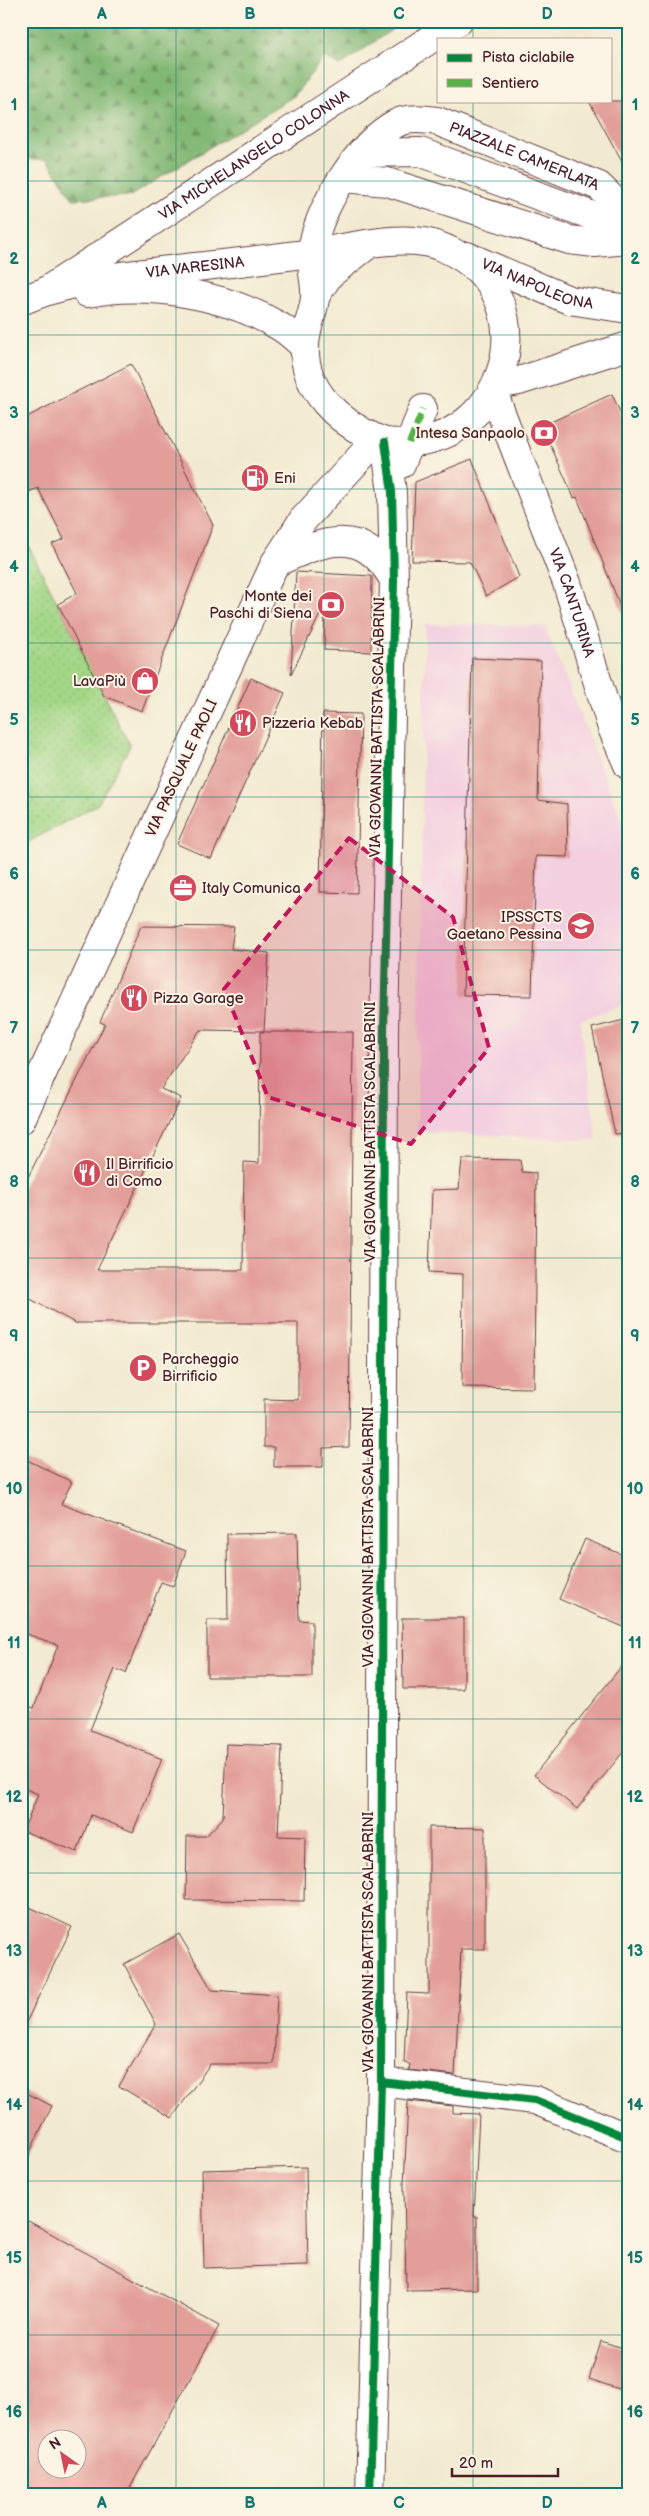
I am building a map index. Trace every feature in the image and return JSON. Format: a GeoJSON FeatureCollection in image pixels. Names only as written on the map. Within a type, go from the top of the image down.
{"type":"FeatureCollection","features":[{"type":"Feature","properties":{"kind":"street","name":"VIA MICHELANGELO COLONNA"},"geometry":{"type":"LineString","coordinates":[[49,288],[458,21]]}},
{"type":"Feature","properties":{"kind":"street","name":"PIAZZALE CAMERLATA"},"geometry":{"type":"LineString","coordinates":[[315,297],[329,275],[369,244],[396,240],[424,242],[450,250],[477,269],[497,296],[506,328],[505,362],[495,388],[478,411],[462,425],[446,434],[390,441],[359,431],[335,415],[318,392],[308,370],[304,346],[315,297],[311,253],[317,230],[328,204],[361,153],[397,123],[422,119],[437,121],[599,186],[628,214]]}},
{"type":"Feature","properties":{"kind":"street","name":"PIAZZALE CAMERLATA"},"geometry":{"type":"LineString","coordinates":[[361,153],[420,152],[628,229]]}},
{"type":"Feature","properties":{"kind":"street"},"geometry":{"type":"LineString","coordinates":[[344,178],[387,182],[569,240],[596,243],[628,240]]}},
{"type":"Feature","properties":{"kind":"street","name":"VIA VARESINA"},"geometry":{"type":"LineString","coordinates":[[21,301],[49,288],[110,277],[311,253],[369,244]]}},
{"type":"Feature","properties":{"kind":"street","name":"VIA NAPOLEONA"},"geometry":{"type":"LineString","coordinates":[[450,250],[569,300],[628,309]]}},
{"type":"Feature","properties":{"kind":"street","name":"VIA VARESINA"},"geometry":{"type":"LineString","coordinates":[[21,313],[50,300],[108,289],[189,292],[270,321],[304,346]]}},
{"type":"Feature","properties":{"kind":"street"},"geometry":{"type":"LineString","coordinates":[[512,441],[495,388],[628,346]]}},
{"type":"Feature","properties":{"kind":"street"},"geometry":{"type":"LineString","coordinates":[[398,582],[390,441],[423,409]]}},
{"type":"Feature","properties":{"kind":"street"},"geometry":{"type":"LineString","coordinates":[[462,425],[494,430],[512,441]]}},
{"type":"Feature","properties":{"kind":"street","name":"VIA PASQUALE PAOLI"},"geometry":{"type":"LineString","coordinates":[[21,1120],[275,563],[303,520],[390,441]]}},
{"type":"Feature","properties":{"kind":"street","name":"VIA CANTURINA"},"geometry":{"type":"LineString","coordinates":[[512,441],[567,583],[612,728],[628,765]]}},
{"type":"Feature","properties":{"kind":"street"},"geometry":{"type":"LineString","coordinates":[[275,563],[316,544],[351,543],[364,547],[377,556],[398,582]]}},
{"type":"Feature","properties":{"kind":"street","name":"VIA GIOVANNI BATTISTA SCALABRINI"},"geometry":{"type":"LineString","coordinates":[[370,2495],[381,2082],[384,1040],[398,582]]}},
{"type":"Feature","properties":{"kind":"street"},"geometry":{"type":"LineString","coordinates":[[381,2082],[536,2100],[628,2138]]}},
{"type":"Feature","properties":{"kind":"highlighted area"},"geometry":{"type":"Polygon","coordinates":[[[349,838],[453,917],[489,1048],[411,1144],[268,1097],[224,989],[349,838]]]}},
{"type":"Feature","properties":{"kind":"shaded area","name":"IPSSCTS Gaetano Pessina"},"geometry":{"type":"Polygon","coordinates":[[[425,624],[545,626],[628,836],[628,1003],[580,1020],[597,1141],[417,1131],[425,624]],[[472,659],[463,995],[532,996],[536,856],[567,857],[567,804],[538,800],[541,661],[472,659]]]}},
{"type":"Feature","properties":{"kind":"green space"},"geometry":{"type":"Polygon","coordinates":[[[21,21],[404,21],[340,66],[324,57],[294,96],[130,196],[73,199],[47,159],[28,159],[21,151],[21,21]]]}},
{"type":"Feature","properties":{"kind":"green space"},"geometry":{"type":"Polygon","coordinates":[[[21,531],[130,746],[98,804],[21,846],[21,809],[33,802],[21,780],[21,531]]]}},
{"type":"Feature","properties":{"kind":"building"},"geometry":{"type":"Polygon","coordinates":[[[628,101],[628,173],[590,102],[628,101]]]}},
{"type":"Feature","properties":{"kind":"building"},"geometry":{"type":"Polygon","coordinates":[[[131,364],[213,525],[142,711],[104,696],[58,604],[77,593],[52,544],[64,539],[38,488],[29,492],[21,477],[21,420],[131,364]]]}},
{"type":"Feature","properties":{"kind":"building"},"geometry":{"type":"Polygon","coordinates":[[[612,394],[628,430],[626,621],[577,497],[574,498],[542,426],[612,394]]]}},
{"type":"Feature","properties":{"kind":"building"},"geometry":{"type":"Polygon","coordinates":[[[472,459],[519,577],[486,596],[470,562],[412,561],[415,482],[472,459]]]}},
{"type":"Feature","properties":{"kind":"building"},"geometry":{"type":"Polygon","coordinates":[[[296,572],[372,576],[371,652],[324,650],[325,604],[291,675],[296,572]]]}},
{"type":"Feature","properties":{"kind":"building"},"geometry":{"type":"Polygon","coordinates":[[[472,658],[541,661],[538,800],[567,804],[568,857],[536,856],[532,996],[463,995],[472,658]]]}},
{"type":"Feature","properties":{"kind":"building"},"geometry":{"type":"Polygon","coordinates":[[[251,678],[285,693],[211,859],[177,844],[251,678]]]}},
{"type":"Feature","properties":{"kind":"building"},"geometry":{"type":"Polygon","coordinates":[[[323,713],[361,714],[357,893],[320,892],[323,713]]]}},
{"type":"Feature","properties":{"kind":"building"},"geometry":{"type":"Polygon","coordinates":[[[141,926],[234,927],[231,949],[269,953],[264,1031],[200,1030],[161,1089],[181,1098],[97,1270],[243,1270],[244,1162],[259,1163],[260,1032],[353,1032],[349,1447],[323,1448],[323,1467],[274,1467],[274,1447],[264,1447],[264,1399],[298,1400],[298,1323],[75,1323],[21,1294],[21,1191],[105,1024],[100,1022],[141,926]]]}},
{"type":"Feature","properties":{"kind":"building"},"geometry":{"type":"Polygon","coordinates":[[[628,1019],[628,1133],[615,1134],[592,1028],[628,1019]]]}},
{"type":"Feature","properties":{"kind":"building"},"geometry":{"type":"Polygon","coordinates":[[[462,1159],[520,1160],[522,1172],[536,1173],[534,1388],[462,1387],[463,1274],[429,1272],[432,1190],[459,1189],[462,1159]]]}},
{"type":"Feature","properties":{"kind":"building"},"geometry":{"type":"Polygon","coordinates":[[[21,1457],[72,1482],[61,1504],[186,1551],[173,1586],[161,1582],[126,1673],[115,1669],[90,1730],[162,1759],[133,1832],[91,1815],[77,1852],[23,1831],[38,1794],[21,1787],[21,1703],[34,1708],[58,1645],[21,1632],[21,1457]]]}},
{"type":"Feature","properties":{"kind":"building"},"geometry":{"type":"Polygon","coordinates":[[[297,1533],[299,1620],[312,1621],[312,1677],[207,1677],[207,1620],[228,1620],[227,1534],[297,1533]]]}},
{"type":"Feature","properties":{"kind":"building"},"geometry":{"type":"Polygon","coordinates":[[[585,1539],[628,1557],[628,1629],[559,1599],[585,1539]]]}},
{"type":"Feature","properties":{"kind":"building"},"geometry":{"type":"Polygon","coordinates":[[[402,1618],[464,1618],[464,1689],[403,1689],[402,1618]]]}},
{"type":"Feature","properties":{"kind":"building"},"geometry":{"type":"Polygon","coordinates":[[[628,1658],[628,1746],[577,1809],[534,1775],[628,1658]]]}},
{"type":"Feature","properties":{"kind":"building"},"geometry":{"type":"Polygon","coordinates":[[[226,1744],[282,1746],[278,1836],[305,1837],[304,1901],[186,1900],[187,1836],[206,1836],[223,1818],[226,1744]]]}},
{"type":"Feature","properties":{"kind":"building"},"geometry":{"type":"Polygon","coordinates":[[[429,1827],[485,1828],[485,1949],[461,1949],[455,2075],[409,2070],[410,2064],[404,2063],[407,1993],[429,1994],[429,1827]]]}},
{"type":"Feature","properties":{"kind":"building"},"geometry":{"type":"Polygon","coordinates":[[[21,1903],[72,1927],[21,2033],[21,1903]]]}},
{"type":"Feature","properties":{"kind":"building"},"geometry":{"type":"Polygon","coordinates":[[[179,1934],[212,1990],[277,1995],[274,2064],[210,2064],[172,2118],[119,2086],[156,2024],[124,1964],[179,1934]]]}},
{"type":"Feature","properties":{"kind":"building"},"geometry":{"type":"Polygon","coordinates":[[[21,2090],[52,2106],[21,2170],[21,2090]]]}},
{"type":"Feature","properties":{"kind":"building"},"geometry":{"type":"Polygon","coordinates":[[[408,2101],[453,2106],[453,2113],[479,2114],[474,2216],[477,2216],[477,2289],[406,2290],[404,2185],[408,2101]]]}},
{"type":"Feature","properties":{"kind":"building"},"geometry":{"type":"Polygon","coordinates":[[[306,2167],[308,2265],[204,2268],[202,2170],[306,2167]]]}},
{"type":"Feature","properties":{"kind":"building"},"geometry":{"type":"Polygon","coordinates":[[[21,2217],[219,2326],[126,2495],[21,2495],[21,2217]]]}},
{"type":"Feature","properties":{"kind":"building"},"geometry":{"type":"Polygon","coordinates":[[[601,2341],[628,2350],[628,2392],[589,2379],[601,2341]]]}},
{"type":"Feature","properties":{"kind":"marked path"},"geometry":{"type":"LineString","coordinates":[[409,443],[423,409]]}},
{"type":"Feature","properties":{"kind":"cycle path"},"geometry":{"type":"LineString","coordinates":[[370,2495],[381,2082],[384,1030],[394,580],[392,492],[385,442]]}},
{"type":"Feature","properties":{"kind":"cycle path"},"geometry":{"type":"LineString","coordinates":[[381,2082],[535,2100],[628,2138]]}},
{"type":"Feature","properties":{"kind":"place","name":"Intesa Sanpaolo"},"geometry":{"type":"Point","coordinates":[544,433]}},
{"type":"Feature","properties":{"kind":"place","name":"Eni"},"geometry":{"type":"Point","coordinates":[255,478]}},
{"type":"Feature","properties":{"kind":"place","name":"Monte dei Paschi di Siena"},"geometry":{"type":"Point","coordinates":[331,605]}},
{"type":"Feature","properties":{"kind":"place","name":"LavaPiù"},"geometry":{"type":"Point","coordinates":[145,681]}},
{"type":"Feature","properties":{"kind":"place","name":"Pizzeria Kebab"},"geometry":{"type":"Point","coordinates":[243,723]}},
{"type":"Feature","properties":{"kind":"place","name":"Italy Comunica"},"geometry":{"type":"Point","coordinates":[183,888]}},
{"type":"Feature","properties":{"kind":"place","name":"IPSSCTS Gaetano Pessina"},"geometry":{"type":"Point","coordinates":[581,926]}},
{"type":"Feature","properties":{"kind":"place","name":"Pizza Garage"},"geometry":{"type":"Point","coordinates":[134,998]}},
{"type":"Feature","properties":{"kind":"place","name":"Il Birrificio di Como"},"geometry":{"type":"Point","coordinates":[87,1173]}},
{"type":"Feature","properties":{"kind":"place","name":"Parcheggio Birrificio"},"geometry":{"type":"Point","coordinates":[143,1368]}}]}
